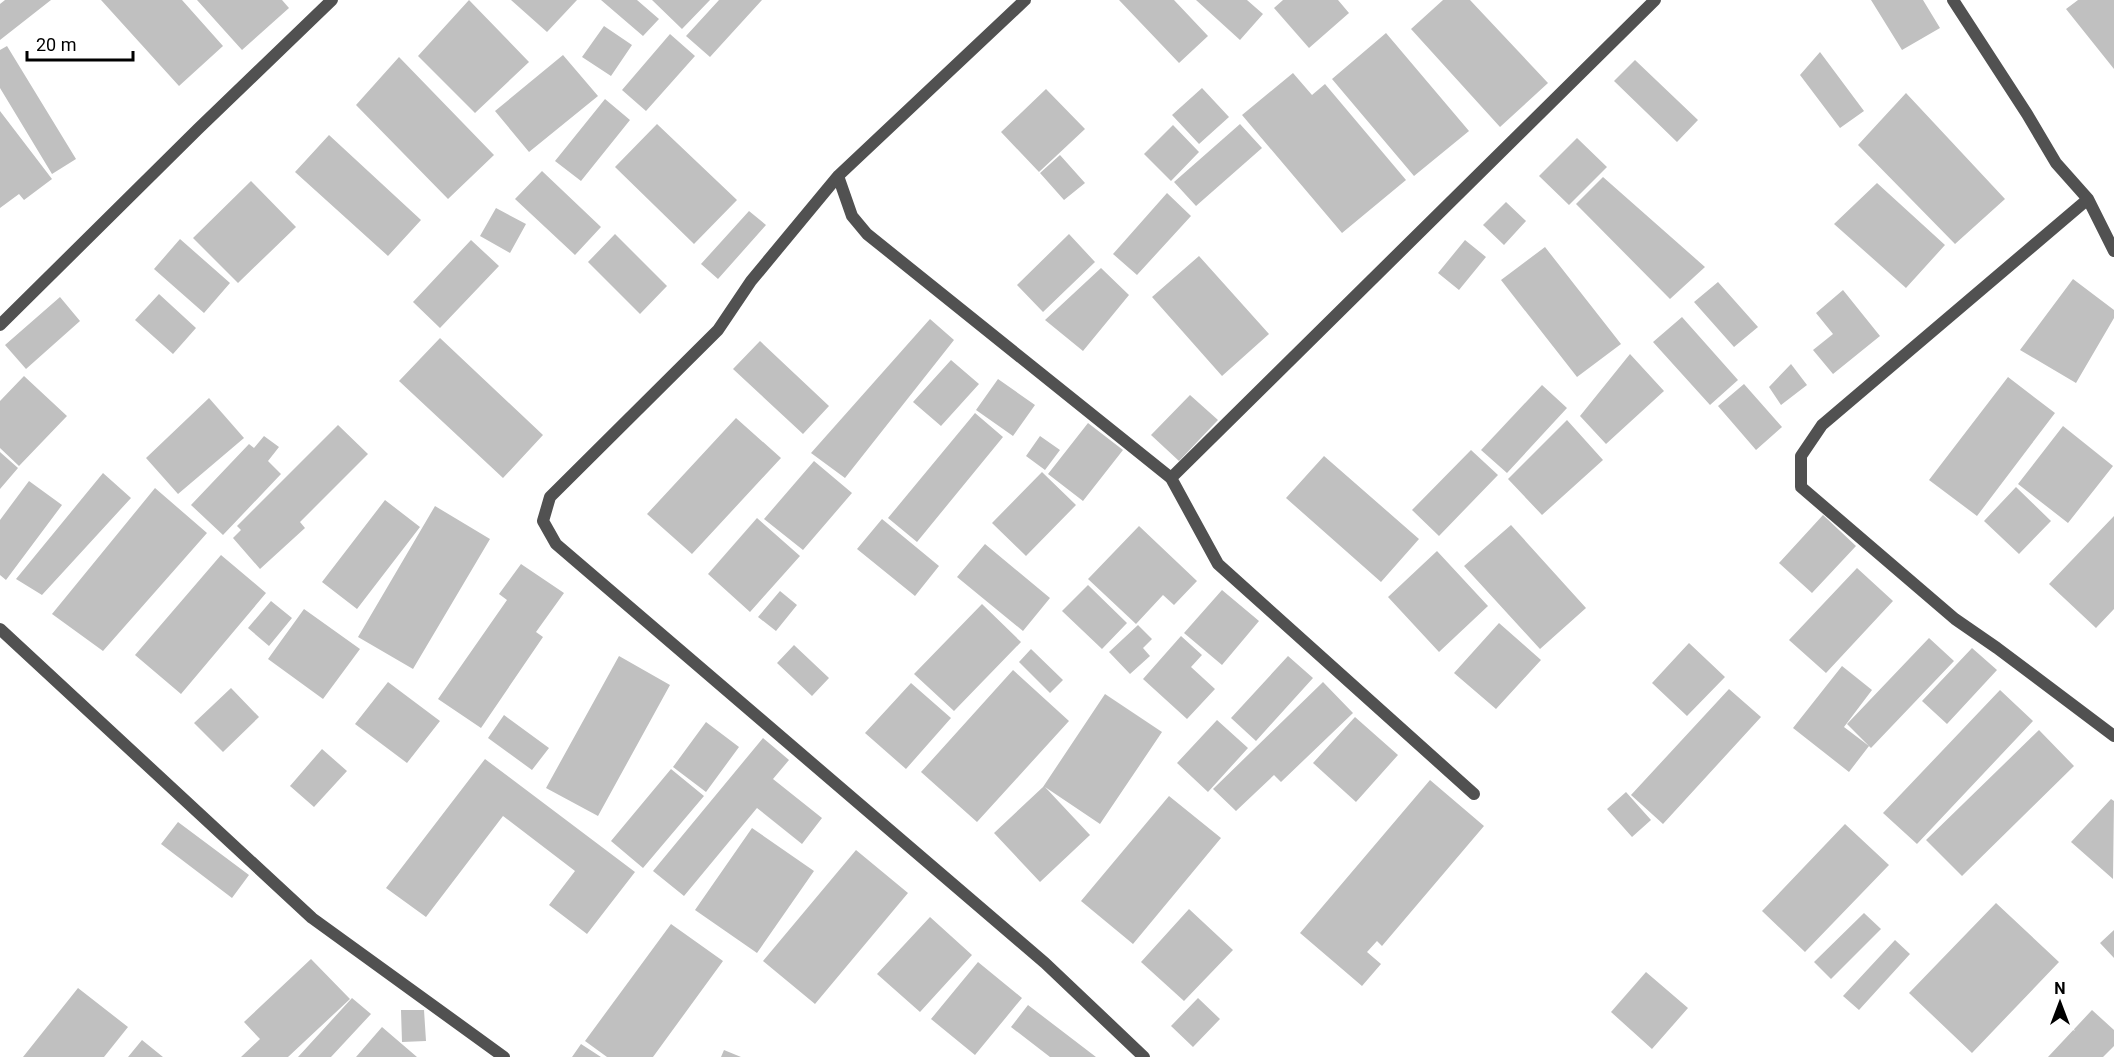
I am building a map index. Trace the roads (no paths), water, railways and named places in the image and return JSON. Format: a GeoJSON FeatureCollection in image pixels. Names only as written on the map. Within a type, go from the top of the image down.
{"type":"FeatureCollection","features":[{"type":"Feature","properties":{"kind":"street"},"geometry":{"type":"LineString","coordinates":[[0,325],[332,0]]}},
{"type":"Feature","properties":{"kind":"street"},"geometry":{"type":"LineString","coordinates":[[1025,0],[838,176],[751,280],[718,330],[550,496],[543,520],[556,544],[1045,963],[1144,1057]]}},
{"type":"Feature","properties":{"kind":"street"},"geometry":{"type":"LineString","coordinates":[[1171,478],[1654,0]]}},
{"type":"Feature","properties":{"kind":"street"},"geometry":{"type":"LineString","coordinates":[[1953,0],[2056,163],[2088,199],[2114,251]]}},
{"type":"Feature","properties":{"kind":"street"},"geometry":{"type":"LineString","coordinates":[[838,176],[852,216],[867,234],[1171,478],[1218,564],[1474,795]]}},
{"type":"Feature","properties":{"kind":"street"},"geometry":{"type":"LineString","coordinates":[[2088,199],[1822,424],[1801,456],[1801,487],[1955,620],[1997,648],[2114,736]]}},
{"type":"Feature","properties":{"kind":"street"},"geometry":{"type":"LineString","coordinates":[[0,629],[312,918],[504,1057]]}}]}
